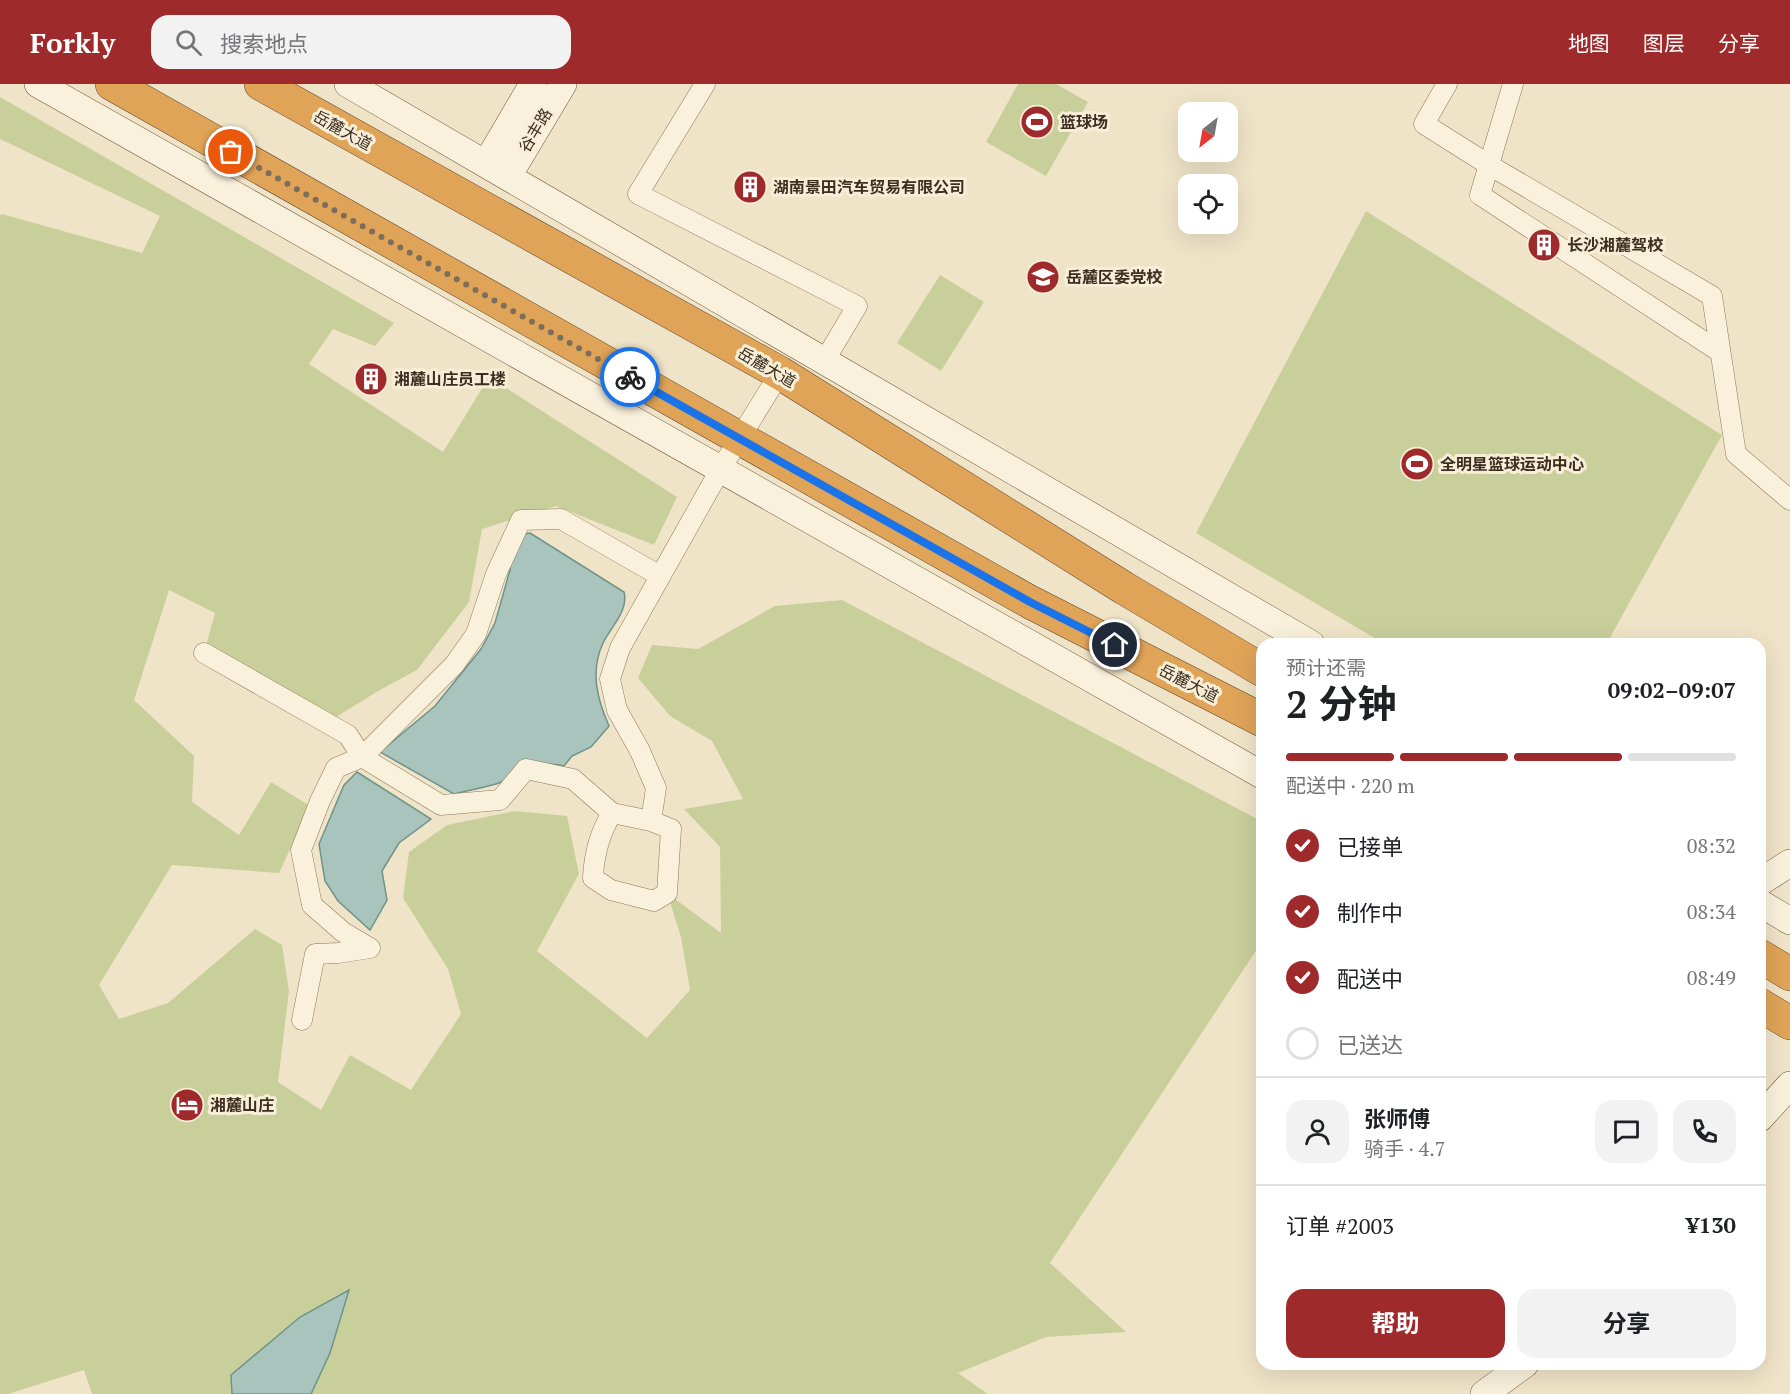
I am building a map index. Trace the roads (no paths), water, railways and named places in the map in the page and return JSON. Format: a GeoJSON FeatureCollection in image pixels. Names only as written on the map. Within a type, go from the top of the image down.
{"type":"FeatureCollection","features":[{"type":"Feature","properties":{"kind":"highway","name":"岳麓大道"},"geometry":{"type":"LineString","coordinates":[[112,84],[1030,602],[1255,721]]}},
{"type":"Feature","properties":{"kind":"highway","name":"岳麓大道"},"geometry":{"type":"LineString","coordinates":[[261,84],[780,373],[1124,588],[1256,666]]}},
{"type":"Feature","properties":{"kind":"highway"},"geometry":{"type":"LineString","coordinates":[[1766,960],[1790,974]]}},
{"type":"Feature","properties":{"kind":"highway"},"geometry":{"type":"LineString","coordinates":[[1766,1009],[1790,1023]]}},
{"type":"Feature","properties":{"kind":"street"},"geometry":{"type":"LineString","coordinates":[[38,84],[1256,772]]}},
{"type":"Feature","properties":{"kind":"street"},"geometry":{"type":"LineString","coordinates":[[348,84],[1301,638]]}},
{"type":"Feature","properties":{"kind":"street","name":"谷丰路"},"geometry":{"type":"LineString","coordinates":[[497,170],[533,84]]}},
{"type":"Feature","properties":{"kind":"street","name":"谷丰路"},"geometry":{"type":"LineString","coordinates":[[497,170],[563,84]]}},
{"type":"Feature","properties":{"kind":"street"},"geometry":{"type":"LineString","coordinates":[[705,84],[638,194],[857,306],[825,360]]}},
{"type":"Feature","properties":{"kind":"street"},"geometry":{"type":"LineString","coordinates":[[1447,84],[1424,124],[1489,165],[1712,296],[1736,454],[1790,500]]}},
{"type":"Feature","properties":{"kind":"street"},"geometry":{"type":"LineString","coordinates":[[1513,84],[1480,195],[1720,352]]}},
{"type":"Feature","properties":{"kind":"street"},"geometry":{"type":"LineString","coordinates":[[651,821],[656,788],[640,751],[617,711],[610,679],[620,648],[660,576],[720,470],[780,373]]}},
{"type":"Feature","properties":{"kind":"street"},"geometry":{"type":"LineString","coordinates":[[302,1020],[315,954],[370,948],[343,932],[312,904],[301,850],[320,801],[336,768],[362,757],[454,665],[476,634],[496,574],[521,520],[561,519],[660,576]]}},
{"type":"Feature","properties":{"kind":"street"},"geometry":{"type":"LineString","coordinates":[[204,652],[348,735],[362,757],[441,805],[500,800],[526,769],[573,779],[612,813],[651,821],[671,829],[668,893],[654,901],[611,890],[593,878],[593,859],[602,829],[612,813]]}},
{"type":"Feature","properties":{"kind":"street"},"geometry":{"type":"LineString","coordinates":[[1766,878],[1790,863]]}},
{"type":"Feature","properties":{"kind":"street"},"geometry":{"type":"LineString","coordinates":[[1766,907],[1790,921]]}},
{"type":"Feature","properties":{"kind":"street"},"geometry":{"type":"LineString","coordinates":[[1484,1394],[1517,1370]]}},
{"type":"Feature","properties":{"kind":"water"},"geometry":{"type":"Polygon","coordinates":[[[530,533],[624,592],[622,612],[603,643],[597,664],[598,695],[609,726],[591,747],[572,756],[564,766],[554,764],[537,766],[496,784],[454,794],[380,752],[435,706],[481,649],[495,623],[510,570],[514,538],[530,533]]]}},
{"type":"Feature","properties":{"kind":"water"},"geometry":{"type":"Polygon","coordinates":[[[357,772],[431,819],[399,843],[382,871],[387,900],[370,930],[338,901],[325,881],[319,844],[344,785],[357,772]]]}},
{"type":"Feature","properties":{"kind":"water"},"geometry":{"type":"Polygon","coordinates":[[[349,1290],[330,1353],[311,1394],[232,1394],[231,1375],[300,1317],[349,1290]]]}},
{"type":"Feature","properties":{"kind":"place","name":"篮球场"},"geometry":{"type":"Point","coordinates":[1037,122]}},
{"type":"Feature","properties":{"kind":"place","name":"湖南景田汽车贸易有限公司"},"geometry":{"type":"Point","coordinates":[750,187]}},
{"type":"Feature","properties":{"kind":"place","name":"长沙湘麓驾校"},"geometry":{"type":"Point","coordinates":[1544,245]}},
{"type":"Feature","properties":{"kind":"place","name":"岳麓区委党校"},"geometry":{"type":"Point","coordinates":[1043,277]}},
{"type":"Feature","properties":{"kind":"place","name":"湘麓山庄员工楼"},"geometry":{"type":"Point","coordinates":[371,379]}},
{"type":"Feature","properties":{"kind":"place","name":"全明星篮球运动中心"},"geometry":{"type":"Point","coordinates":[1417,464]}},
{"type":"Feature","properties":{"kind":"place","name":"湘麓山庄"},"geometry":{"type":"Point","coordinates":[187,1105]}}]}
